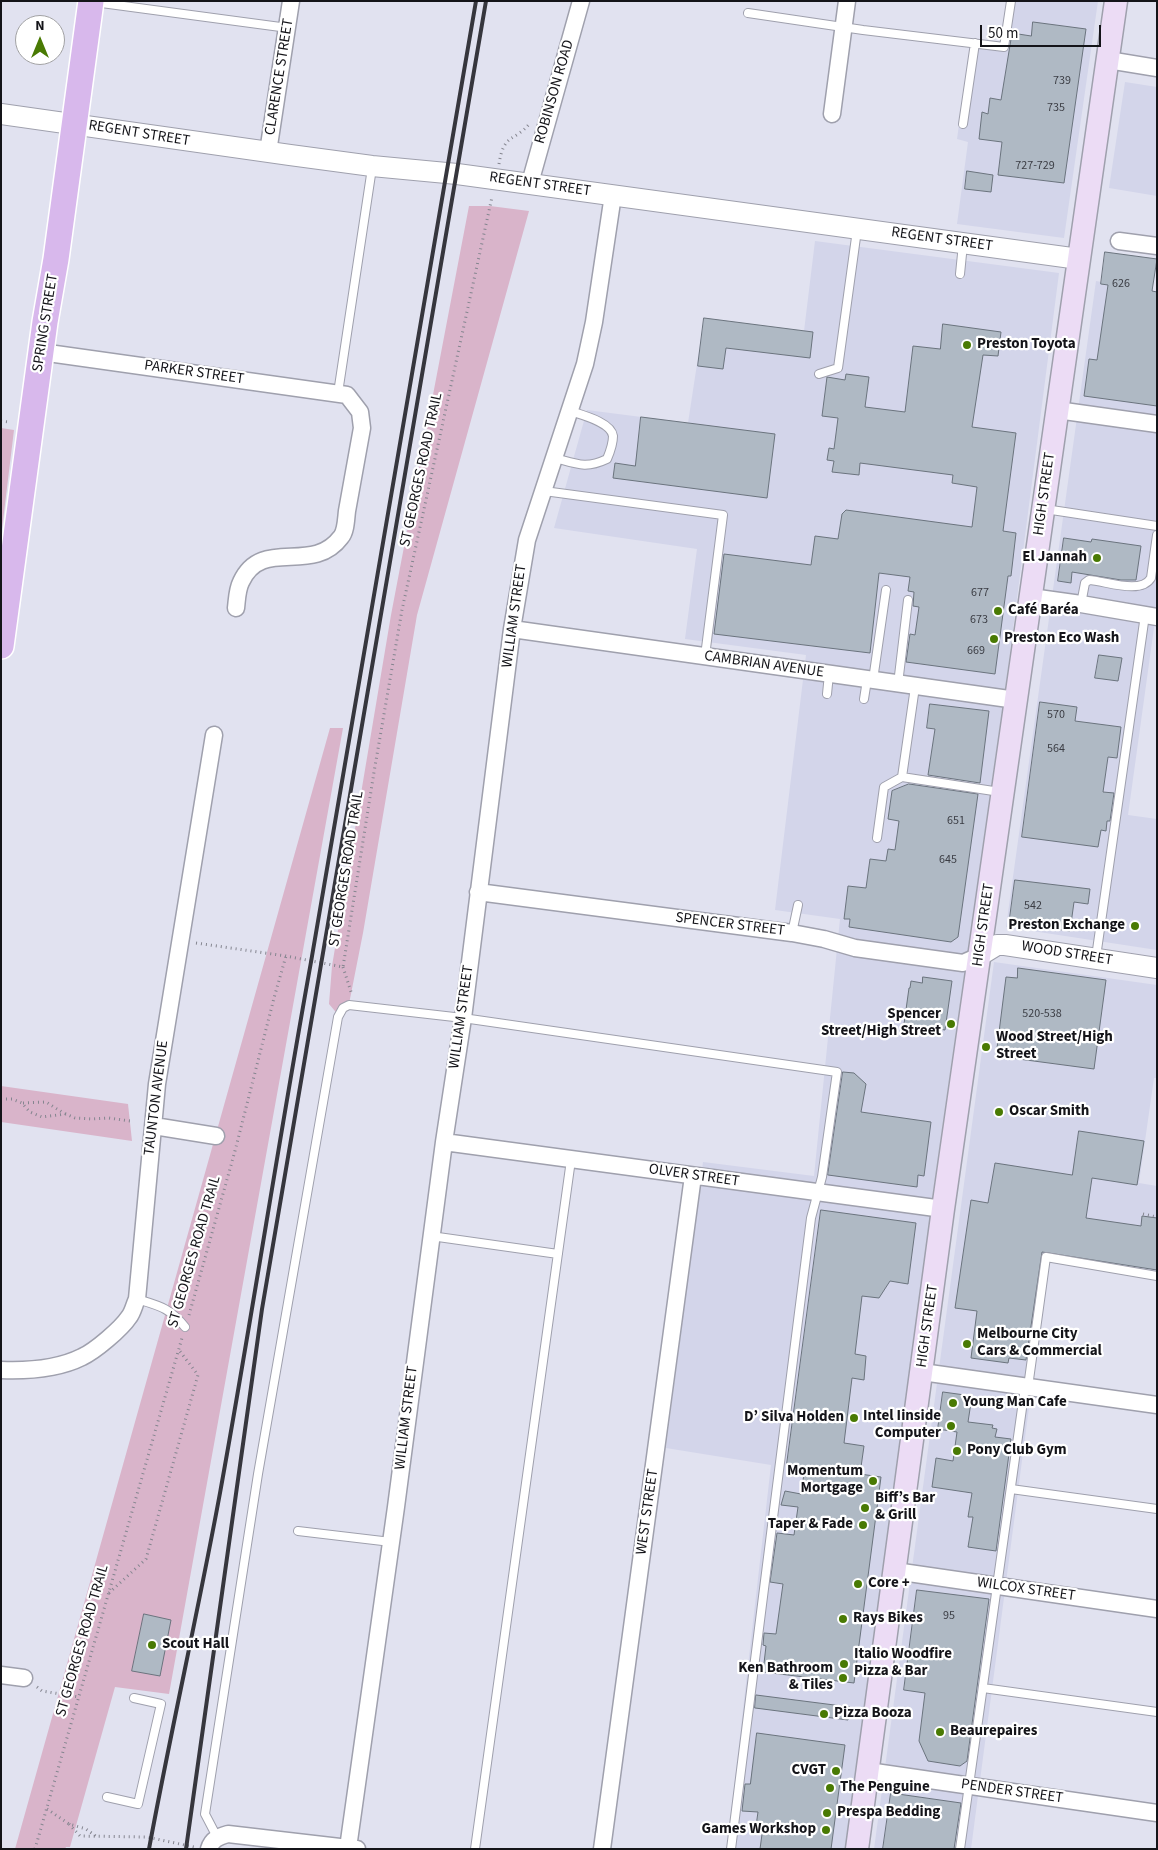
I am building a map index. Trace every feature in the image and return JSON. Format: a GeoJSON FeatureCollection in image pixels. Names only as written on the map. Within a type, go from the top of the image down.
{"type":"FeatureCollection","features":[{"type":"Feature","properties":{"kind":"main road","name":"SPRING STREET"},"geometry":{"type":"LineString","coordinates":[[1,646],[91,1]]}},
{"type":"Feature","properties":{"kind":"main road","name":"HIGH STREET"},"geometry":{"type":"LineString","coordinates":[[857,1849],[979,956],[1116,1]]}},
{"type":"Feature","properties":{"kind":"street","name":"CLARENCE STREET"},"geometry":{"type":"LineString","coordinates":[[268,152],[291,1]]}},
{"type":"Feature","properties":{"kind":"street","name":"ROBINSON ROAD"},"geometry":{"type":"LineString","coordinates":[[530,184],[581,1]]}},
{"type":"Feature","properties":{"kind":"street"},"geometry":{"type":"LineString","coordinates":[[832,114],[847,1]]}},
{"type":"Feature","properties":{"kind":"street"},"geometry":{"type":"LineString","coordinates":[[1108,60],[1157,68]]}},
{"type":"Feature","properties":{"kind":"street","name":"REGENT STREET"},"geometry":{"type":"LineString","coordinates":[[1,114],[372,166],[457,174],[1079,259]]}},
{"type":"Feature","properties":{"kind":"street","name":"WILLIAM STREET"},"geometry":{"type":"LineString","coordinates":[[352,1848],[431,1236],[463,1018],[512,629],[526,540],[585,364],[594,322],[613,195]]}},
{"type":"Feature","properties":{"kind":"street"},"geometry":{"type":"LineString","coordinates":[[1120,241],[1157,246]]}},
{"type":"Feature","properties":{"kind":"street","name":"PARKER STREET"},"geometry":{"type":"LineString","coordinates":[[41,352],[342,394]]}},
{"type":"Feature","properties":{"kind":"street"},"geometry":{"type":"LineString","coordinates":[[236,608],[240,583],[250,567],[264,560],[283,556],[309,557],[330,550],[343,535],[362,428],[360,412],[342,394]]}},
{"type":"Feature","properties":{"kind":"street"},"geometry":{"type":"LineString","coordinates":[[1057,410],[1157,424]]}},
{"type":"Feature","properties":{"kind":"street"},"geometry":{"type":"LineString","coordinates":[[1031,597],[1151,616]]}},
{"type":"Feature","properties":{"kind":"street","name":"CAMBRIAN AVENUE"},"geometry":{"type":"LineString","coordinates":[[512,629],[1016,700]]}},
{"type":"Feature","properties":{"kind":"street","name":"TAUNTON AVENUE"},"geometry":{"type":"LineString","coordinates":[[1,1370],[36,1369],[60,1365],[83,1357],[130,1316],[137,1299],[157,1084],[214,735]]}},
{"type":"Feature","properties":{"kind":"street","name":"SPENCER STREET"},"geometry":{"type":"LineString","coordinates":[[478,892],[792,933],[824,939],[855,948],[963,963],[979,956]]}},
{"type":"Feature","properties":{"kind":"street","name":"WOOD STREET"},"geometry":{"type":"LineString","coordinates":[[979,956],[997,945],[1005,945],[1157,968]]}},
{"type":"Feature","properties":{"kind":"street"},"geometry":{"type":"LineString","coordinates":[[154,1126],[216,1136]]}},
{"type":"Feature","properties":{"kind":"street","name":"OLVER STREET"},"geometry":{"type":"LineString","coordinates":[[444,1142],[944,1209]]}},
{"type":"Feature","properties":{"kind":"street","name":"WEST STREET"},"geometry":{"type":"LineString","coordinates":[[602,1849],[693,1176]]}},
{"type":"Feature","properties":{"kind":"street"},"geometry":{"type":"LineString","coordinates":[[922,1372],[1157,1405]]}},
{"type":"Feature","properties":{"kind":"street","name":"WILCOX STREET"},"geometry":{"type":"LineString","coordinates":[[895,1571],[1157,1609]]}},
{"type":"Feature","properties":{"kind":"street"},"geometry":{"type":"LineString","coordinates":[[1,1675],[24,1678]]}},
{"type":"Feature","properties":{"kind":"street","name":"PENDER STREET"},"geometry":{"type":"LineString","coordinates":[[868,1771],[1157,1813]]}},
{"type":"Feature","properties":{"kind":"street"},"geometry":{"type":"LineString","coordinates":[[203,1845],[228,1834],[352,1848]]}},
{"type":"Feature","properties":{"kind":"lane"},"geometry":{"type":"LineString","coordinates":[[91,1],[288,28]]}},
{"type":"Feature","properties":{"kind":"lane"},"geometry":{"type":"LineString","coordinates":[[748,13],[1004,47],[1011,1]]}},
{"type":"Feature","properties":{"kind":"lane"},"geometry":{"type":"LineString","coordinates":[[963,124],[975,43]]}},
{"type":"Feature","properties":{"kind":"lane"},"geometry":{"type":"LineString","coordinates":[[342,394],[372,166]]}},
{"type":"Feature","properties":{"kind":"lane"},"geometry":{"type":"LineString","coordinates":[[819,374],[838,368],[858,228]]}},
{"type":"Feature","properties":{"kind":"lane"},"geometry":{"type":"LineString","coordinates":[[960,274],[963,242]]}},
{"type":"Feature","properties":{"kind":"lane"},"geometry":{"type":"LineString","coordinates":[[554,458],[580,465],[593,465],[607,459],[613,435],[609,428],[593,418],[570,411]]}},
{"type":"Feature","properties":{"kind":"lane"},"geometry":{"type":"LineString","coordinates":[[544,491],[723,515],[705,656]]}},
{"type":"Feature","properties":{"kind":"lane"},"geometry":{"type":"LineString","coordinates":[[1043,509],[1157,526]]}},
{"type":"Feature","properties":{"kind":"lane"},"geometry":{"type":"LineString","coordinates":[[1081,604],[1085,583],[1088,580],[1137,587],[1148,583],[1151,578],[1157,535]]}},
{"type":"Feature","properties":{"kind":"lane"},"geometry":{"type":"LineString","coordinates":[[864,699],[870,680],[886,590]]}},
{"type":"Feature","properties":{"kind":"lane"},"geometry":{"type":"LineString","coordinates":[[898,684],[908,600]]}},
{"type":"Feature","properties":{"kind":"lane"},"geometry":{"type":"LineString","coordinates":[[1096,959],[1151,616]]}},
{"type":"Feature","properties":{"kind":"lane"},"geometry":{"type":"LineString","coordinates":[[827,694],[829,674]]}},
{"type":"Feature","properties":{"kind":"lane"},"geometry":{"type":"LineString","coordinates":[[902,776],[915,687]]}},
{"type":"Feature","properties":{"kind":"lane"},"geometry":{"type":"LineString","coordinates":[[877,838],[884,787],[902,776],[1002,792]]}},
{"type":"Feature","properties":{"kind":"lane"},"geometry":{"type":"LineString","coordinates":[[792,933],[798,905]]}},
{"type":"Feature","properties":{"kind":"lane"},"geometry":{"type":"LineString","coordinates":[[203,1845],[205,1814],[258,1474],[338,1017],[343,1008],[357,1005],[463,1018],[837,1072],[818,1193],[809,1231],[731,1849]]}},
{"type":"Feature","properties":{"kind":"lane"},"geometry":{"type":"LineString","coordinates":[[475,1849],[570,1160]]}},
{"type":"Feature","properties":{"kind":"lane"},"geometry":{"type":"LineString","coordinates":[[431,1236],[558,1254]]}},
{"type":"Feature","properties":{"kind":"lane"},"geometry":{"type":"LineString","coordinates":[[960,1849],[1046,1256],[1157,1276]]}},
{"type":"Feature","properties":{"kind":"lane"},"geometry":{"type":"LineString","coordinates":[[137,1299],[152,1303],[174,1313],[185,1327]]}},
{"type":"Feature","properties":{"kind":"lane"},"geometry":{"type":"LineString","coordinates":[[1011,1489],[1157,1510]]}},
{"type":"Feature","properties":{"kind":"lane"},"geometry":{"type":"LineString","coordinates":[[298,1531],[391,1542]]}},
{"type":"Feature","properties":{"kind":"lane"},"geometry":{"type":"LineString","coordinates":[[982,1688],[1157,1712]]}},
{"type":"Feature","properties":{"kind":"lane"},"geometry":{"type":"LineString","coordinates":[[107,1797],[138,1804],[161,1704],[134,1698]]}},
{"type":"Feature","properties":{"kind":"path","name":"ST GEORGES ROAD TRAIL"},"geometry":{"type":"LineString","coordinates":[[35,1849],[235,1151],[286,956],[343,967],[402,610],[502,148],[506,142],[526,128],[532,120]]}},
{"type":"Feature","properties":{"kind":"path"},"geometry":{"type":"LineString","coordinates":[[1,421],[9,422]]}},
{"type":"Feature","properties":{"kind":"path"},"geometry":{"type":"LineString","coordinates":[[180,941],[286,956]]}},
{"type":"Feature","properties":{"kind":"path"},"geometry":{"type":"LineString","coordinates":[[343,967],[350,991],[357,1005]]}},
{"type":"Feature","properties":{"kind":"path"},"geometry":{"type":"LineString","coordinates":[[1,1099],[12,1099],[22,1103],[46,1102],[75,1118],[109,1118],[130,1121]]}},
{"type":"Feature","properties":{"kind":"path"},"geometry":{"type":"LineString","coordinates":[[22,1103],[30,1112],[42,1117],[66,1114]]}},
{"type":"Feature","properties":{"kind":"path"},"geometry":{"type":"LineString","coordinates":[[1143,1214],[1157,1217]]}},
{"type":"Feature","properties":{"kind":"path"},"geometry":{"type":"LineString","coordinates":[[108,1594],[146,1559],[198,1375],[179,1350]]}},
{"type":"Feature","properties":{"kind":"path"},"geometry":{"type":"LineString","coordinates":[[24,1678],[42,1691],[79,1697]]}},
{"type":"Feature","properties":{"kind":"path"},"geometry":{"type":"LineString","coordinates":[[47,1809],[69,1824],[80,1836],[98,1838],[146,1837],[203,1845],[198,1824],[205,1814]]}},
{"type":"Feature","properties":{"kind":"path"},"geometry":{"type":"LineString","coordinates":[[69,1824],[86,1829],[98,1838]]}},
{"type":"Feature","properties":{"kind":"shaded area"},"geometry":{"type":"Polygon","coordinates":[[[1013,1],[1098,1],[1064,238],[957,224],[968,142],[957,139],[971,40],[1007,45],[1013,1]]]}},
{"type":"Feature","properties":{"kind":"shaded area"},"geometry":{"type":"Polygon","coordinates":[[[1125,82],[1157,87],[1157,196],[1109,188],[1125,82]]]}},
{"type":"Feature","properties":{"kind":"shaded area"},"geometry":{"type":"Polygon","coordinates":[[[469,206],[490,206],[529,211],[417,615],[363,933],[348,1009],[340,1017],[329,1004],[332,966],[391,615],[469,206]]]}},
{"type":"Feature","properties":{"kind":"shaded area"},"geometry":{"type":"Polygon","coordinates":[[[815,241],[1059,273],[1006,683],[933,1193],[845,1849],[727,1849],[771,1465],[666,1448],[703,1162],[814,1176],[840,919],[775,910],[806,655],[685,639],[697,549],[554,528],[587,410],[688,423],[704,318],[804,331],[815,241]]]}},
{"type":"Feature","properties":{"kind":"shaded area"},"geometry":{"type":"Polygon","coordinates":[[[1096,281],[1157,292],[1157,606],[1128,815],[1157,819],[1157,950],[1006,927],[1096,281]]]}},
{"type":"Feature","properties":{"kind":"shaded area"},"geometry":{"type":"Polygon","coordinates":[[[1,428],[14,430],[1,537],[1,428]]]}},
{"type":"Feature","properties":{"kind":"shaded area"},"geometry":{"type":"Polygon","coordinates":[[[330,728],[343,728],[169,1694],[115,1687],[70,1847],[65,1849],[15,1849],[330,728]]]}},
{"type":"Feature","properties":{"kind":"shaded area"},"geometry":{"type":"Polygon","coordinates":[[[994,962],[1157,985],[1157,1078],[1154,1078],[1139,1183],[1157,1186],[1157,1272],[1049,1255],[971,1849],[874,1849],[994,962]]]}},
{"type":"Feature","properties":{"kind":"shaded area"},"geometry":{"type":"Polygon","coordinates":[[[1,1086],[128,1104],[132,1141],[1,1122],[1,1086]]]}},
{"type":"Feature","properties":{"kind":"building"},"geometry":{"type":"Polygon","coordinates":[[[1033,22],[1086,29],[1064,183],[998,175],[1002,142],[979,139],[982,112],[988,114],[990,98],[1001,100],[1012,33],[1031,36],[1033,22]]]}},
{"type":"Feature","properties":{"kind":"building"},"geometry":{"type":"Polygon","coordinates":[[[967,171],[993,175],[991,192],[965,189],[967,171]]]}},
{"type":"Feature","properties":{"kind":"building"},"geometry":{"type":"Polygon","coordinates":[[[1105,252],[1157,259],[1152,291],[1157,292],[1157,406],[1084,396],[1089,359],[1097,360],[1108,285],[1101,284],[1105,252]]]}},
{"type":"Feature","properties":{"kind":"building"},"geometry":{"type":"Polygon","coordinates":[[[704,318],[813,332],[810,358],[726,348],[723,369],[698,366],[704,318]]]}},
{"type":"Feature","properties":{"kind":"building"},"geometry":{"type":"Polygon","coordinates":[[[943,324],[1001,332],[998,356],[983,355],[972,427],[1016,433],[1003,531],[1016,533],[1011,576],[1008,576],[995,674],[906,662],[910,634],[915,635],[919,607],[913,606],[914,592],[908,591],[910,577],[879,573],[870,653],[714,634],[724,554],[811,565],[815,536],[838,539],[842,514],[846,510],[972,527],[977,487],[952,483],[953,475],[860,463],[859,475],[832,472],[834,461],[827,460],[829,448],[834,449],[838,418],[822,416],[827,377],[845,380],[846,374],[869,377],[865,407],[905,412],[913,346],[940,349],[943,324]]]}},
{"type":"Feature","properties":{"kind":"building"},"geometry":{"type":"Polygon","coordinates":[[[641,417],[775,434],[767,498],[613,478],[615,463],[635,466],[641,417]]]}},
{"type":"Feature","properties":{"kind":"building"},"geometry":{"type":"Polygon","coordinates":[[[1064,538],[1091,542],[1092,539],[1141,546],[1136,580],[1121,580],[1072,572],[1071,583],[1058,581],[1064,538]]]}},
{"type":"Feature","properties":{"kind":"building"},"geometry":{"type":"Polygon","coordinates":[[[1099,655],[1122,658],[1118,681],[1095,678],[1099,655]]]}},
{"type":"Feature","properties":{"kind":"building"},"geometry":{"type":"Polygon","coordinates":[[[1040,702],[1077,707],[1075,721],[1121,727],[1117,758],[1108,757],[1103,792],[1114,793],[1110,821],[1107,821],[1106,831],[1101,830],[1098,847],[1022,837],[1040,702]]]}},
{"type":"Feature","properties":{"kind":"building"},"geometry":{"type":"Polygon","coordinates":[[[930,704],[989,711],[980,783],[928,775],[935,729],[927,728],[930,704]]]}},
{"type":"Feature","properties":{"kind":"building"},"geometry":{"type":"Polygon","coordinates":[[[909,784],[978,794],[958,937],[951,942],[849,927],[850,919],[844,919],[848,886],[866,888],[870,859],[886,861],[888,849],[895,850],[899,821],[888,819],[892,791],[909,784]]]}},
{"type":"Feature","properties":{"kind":"building"},"geometry":{"type":"Polygon","coordinates":[[[1015,880],[1090,889],[1088,904],[1074,902],[1070,931],[1027,925],[1027,928],[1009,925],[1015,880]]]}},
{"type":"Feature","properties":{"kind":"building"},"geometry":{"type":"Polygon","coordinates":[[[1018,968],[1106,980],[1094,1069],[996,1056],[1006,977],[1017,978],[1018,968]]]}},
{"type":"Feature","properties":{"kind":"building"},"geometry":{"type":"Polygon","coordinates":[[[923,977],[952,981],[945,1030],[904,1024],[911,981],[922,983],[923,977]]]}},
{"type":"Feature","properties":{"kind":"building"},"geometry":{"type":"Polygon","coordinates":[[[843,1072],[854,1073],[866,1084],[861,1112],[931,1122],[924,1176],[918,1175],[917,1187],[828,1175],[843,1072]]]}},
{"type":"Feature","properties":{"kind":"building"},"geometry":{"type":"Polygon","coordinates":[[[1079,1131],[1144,1141],[1137,1185],[1092,1178],[1086,1218],[1141,1226],[1142,1216],[1157,1218],[1157,1270],[1042,1252],[1026,1360],[1009,1358],[1008,1363],[971,1358],[977,1311],[955,1308],[971,1200],[988,1203],[995,1163],[1072,1175],[1079,1131]]]}},
{"type":"Feature","properties":{"kind":"building"},"geometry":{"type":"Polygon","coordinates":[[[821,1210],[916,1223],[908,1284],[890,1281],[879,1298],[862,1296],[855,1354],[866,1356],[864,1380],[852,1378],[844,1443],[864,1446],[860,1474],[881,1477],[854,1683],[763,1672],[766,1646],[763,1645],[764,1633],[776,1634],[783,1584],[770,1582],[777,1533],[794,1535],[798,1507],[781,1505],[785,1491],[801,1494],[805,1467],[787,1464],[821,1210]]]}},
{"type":"Feature","properties":{"kind":"building"},"geometry":{"type":"Polygon","coordinates":[[[943,1392],[972,1396],[968,1422],[993,1425],[992,1428],[997,1429],[995,1437],[1011,1439],[996,1551],[968,1547],[973,1517],[968,1517],[972,1493],[932,1487],[936,1458],[953,1461],[957,1432],[938,1429],[943,1392]]]}},
{"type":"Feature","properties":{"kind":"building"},"geometry":{"type":"Polygon","coordinates":[[[917,1590],[989,1599],[967,1761],[960,1766],[928,1761],[919,1741],[925,1693],[904,1690],[917,1590]]]}},
{"type":"Feature","properties":{"kind":"building","name":"Scout Hall"},"geometry":{"type":"Polygon","coordinates":[[[144,1614],[171,1620],[160,1676],[132,1671],[144,1614]]]}},
{"type":"Feature","properties":{"kind":"building"},"geometry":{"type":"Polygon","coordinates":[[[756,1695],[850,1707],[848,1720],[755,1708],[756,1695]]]}},
{"type":"Feature","properties":{"kind":"building"},"geometry":{"type":"Polygon","coordinates":[[[757,1733],[845,1745],[831,1849],[760,1849],[763,1827],[756,1826],[758,1812],[742,1811],[745,1784],[750,1784],[757,1733]]]}},
{"type":"Feature","properties":{"kind":"building"},"geometry":{"type":"Polygon","coordinates":[[[891,1793],[961,1803],[954,1849],[883,1849],[891,1793]]]}},
{"type":"Feature","properties":{"kind":"railway"},"geometry":{"type":"LineString","coordinates":[[149,1849],[212,1538],[232,1427],[476,1]]}},
{"type":"Feature","properties":{"kind":"railway"},"geometry":{"type":"LineString","coordinates":[[186,1849],[262,1309],[486,1]]}},
{"type":"Feature","properties":{"kind":"place","name":"Preston Toyota"},"geometry":{"type":"Point","coordinates":[967,345]}},
{"type":"Feature","properties":{"kind":"place","name":"El Jannah"},"geometry":{"type":"Point","coordinates":[1097,558]}},
{"type":"Feature","properties":{"kind":"place","name":"Café Baréa"},"geometry":{"type":"Point","coordinates":[998,611]}},
{"type":"Feature","properties":{"kind":"place","name":"Preston Eco Wash"},"geometry":{"type":"Point","coordinates":[994,639]}},
{"type":"Feature","properties":{"kind":"place","name":"Preston Exchange"},"geometry":{"type":"Point","coordinates":[1135,926]}},
{"type":"Feature","properties":{"kind":"place","name":"Spencer Street/High Street"},"geometry":{"type":"Point","coordinates":[951,1024]}},
{"type":"Feature","properties":{"kind":"place","name":"Wood Street/High Street"},"geometry":{"type":"Point","coordinates":[986,1047]}},
{"type":"Feature","properties":{"kind":"place","name":"Oscar Smith"},"geometry":{"type":"Point","coordinates":[999,1112]}},
{"type":"Feature","properties":{"kind":"place","name":"Melbourne City Cars & Commercial"},"geometry":{"type":"Point","coordinates":[967,1344]}},
{"type":"Feature","properties":{"kind":"place","name":"Young Man Cafe"},"geometry":{"type":"Point","coordinates":[953,1403]}},
{"type":"Feature","properties":{"kind":"place","name":"D’ Silva Holden"},"geometry":{"type":"Point","coordinates":[854,1418]}},
{"type":"Feature","properties":{"kind":"place","name":"Intel Iinside Computer"},"geometry":{"type":"Point","coordinates":[951,1426]}},
{"type":"Feature","properties":{"kind":"place","name":"Pony Club Gym"},"geometry":{"type":"Point","coordinates":[957,1451]}},
{"type":"Feature","properties":{"kind":"place","name":"Momentum Mortgage"},"geometry":{"type":"Point","coordinates":[873,1481]}},
{"type":"Feature","properties":{"kind":"place","name":"Biff’s Bar & Grill"},"geometry":{"type":"Point","coordinates":[865,1508]}},
{"type":"Feature","properties":{"kind":"place","name":"Taper & Fade"},"geometry":{"type":"Point","coordinates":[863,1525]}},
{"type":"Feature","properties":{"kind":"place","name":"Core +"},"geometry":{"type":"Point","coordinates":[858,1584]}},
{"type":"Feature","properties":{"kind":"place","name":"Rays Bikes"},"geometry":{"type":"Point","coordinates":[843,1619]}},
{"type":"Feature","properties":{"kind":"place","name":"Scout Hall"},"geometry":{"type":"Point","coordinates":[152,1645]}},
{"type":"Feature","properties":{"kind":"place","name":"Italio Woodfire Pizza & Bar"},"geometry":{"type":"Point","coordinates":[844,1664]}},
{"type":"Feature","properties":{"kind":"place","name":"Ken Bathroom & Tiles"},"geometry":{"type":"Point","coordinates":[843,1678]}},
{"type":"Feature","properties":{"kind":"place","name":"Pizza Booza"},"geometry":{"type":"Point","coordinates":[824,1714]}},
{"type":"Feature","properties":{"kind":"place","name":"Beaurepaires"},"geometry":{"type":"Point","coordinates":[940,1732]}},
{"type":"Feature","properties":{"kind":"place","name":"CVGT"},"geometry":{"type":"Point","coordinates":[836,1771]}},
{"type":"Feature","properties":{"kind":"place","name":"The Penguine"},"geometry":{"type":"Point","coordinates":[830,1788]}},
{"type":"Feature","properties":{"kind":"place","name":"Prespa Bedding"},"geometry":{"type":"Point","coordinates":[827,1813]}},
{"type":"Feature","properties":{"kind":"place","name":"Games Workshop"},"geometry":{"type":"Point","coordinates":[826,1830]}}]}
